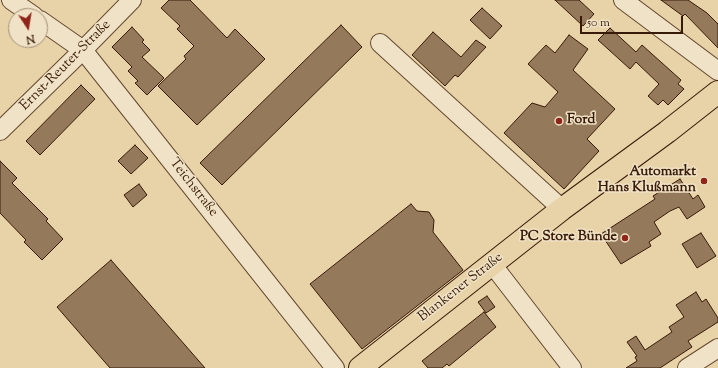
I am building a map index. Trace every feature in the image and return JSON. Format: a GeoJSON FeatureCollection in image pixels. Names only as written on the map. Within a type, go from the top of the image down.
{"type":"FeatureCollection","features":[{"type":"Feature","properties":{"kind":"main road","name":"Blankener Straße"},"geometry":{"type":"LineString","coordinates":[[360,368],[562,209],[667,132],[718,92]]}},
{"type":"Feature","properties":{"kind":"street"},"geometry":{"type":"LineString","coordinates":[[10,0],[22,8]]}},
{"type":"Feature","properties":{"kind":"street","name":"Ernst-Reuter-Straße"},"geometry":{"type":"LineString","coordinates":[[0,131],[132,0]]}},
{"type":"Feature","properties":{"kind":"street"},"geometry":{"type":"LineString","coordinates":[[623,0],[718,71]]}},
{"type":"Feature","properties":{"kind":"street","name":"Teichstraße"},"geometry":{"type":"LineString","coordinates":[[48,26],[83,50],[334,368]]}},
{"type":"Feature","properties":{"kind":"street"},"geometry":{"type":"LineString","coordinates":[[380,43],[562,209]]}},
{"type":"Feature","properties":{"kind":"street"},"geometry":{"type":"LineString","coordinates":[[492,264],[572,368]]}},
{"type":"Feature","properties":{"kind":"street"},"geometry":{"type":"LineString","coordinates":[[687,368],[718,348]]}},
{"type":"Feature","properties":{"kind":"building"},"geometry":{"type":"Polygon","coordinates":[[[169,0],[190,0],[227,38],[235,29],[265,59],[197,125],[158,86],[186,59],[184,56],[194,46],[177,29],[180,26],[161,8],[169,0]]]}},
{"type":"Feature","properties":{"kind":"building"},"geometry":{"type":"Polygon","coordinates":[[[555,0],[579,0],[594,14],[583,26],[555,0]]]}},
{"type":"Feature","properties":{"kind":"building"},"geometry":{"type":"Polygon","coordinates":[[[661,0],[688,0],[707,13],[718,24],[718,48],[685,14],[683,16],[661,0]]]}},
{"type":"Feature","properties":{"kind":"building"},"geometry":{"type":"Polygon","coordinates":[[[482,8],[502,26],[490,39],[470,20],[482,8]]]}},
{"type":"Feature","properties":{"kind":"building"},"geometry":{"type":"Polygon","coordinates":[[[341,25],[362,47],[222,185],[200,163],[341,25]]]}},
{"type":"Feature","properties":{"kind":"building"},"geometry":{"type":"Polygon","coordinates":[[[132,27],[144,40],[142,42],[150,50],[142,57],[164,78],[147,95],[135,83],[138,81],[128,71],[132,67],[112,47],[132,27]]]}},
{"type":"Feature","properties":{"kind":"building"},"geometry":{"type":"Polygon","coordinates":[[[610,28],[636,52],[642,45],[681,80],[678,84],[684,89],[668,105],[663,100],[658,105],[648,96],[659,84],[636,62],[630,69],[598,40],[610,28]]]}},
{"type":"Feature","properties":{"kind":"building"},"geometry":{"type":"Polygon","coordinates":[[[433,32],[461,57],[476,40],[486,47],[458,77],[455,75],[445,86],[412,55],[433,32]]]}},
{"type":"Feature","properties":{"kind":"building","name":"Ford"},"geometry":{"type":"Polygon","coordinates":[[[569,35],[588,49],[573,70],[615,109],[587,139],[599,151],[564,189],[504,133],[532,103],[545,107],[558,92],[528,64],[546,45],[555,53],[569,35]]]}},
{"type":"Feature","properties":{"kind":"building"},"geometry":{"type":"Polygon","coordinates":[[[81,85],[95,99],[40,155],[26,141],[81,85]]]}},
{"type":"Feature","properties":{"kind":"building"},"geometry":{"type":"Polygon","coordinates":[[[135,145],[148,158],[131,174],[118,161],[135,145]]]}},
{"type":"Feature","properties":{"kind":"building"},"geometry":{"type":"Polygon","coordinates":[[[0,161],[17,178],[12,183],[48,219],[46,221],[63,239],[42,260],[24,242],[26,240],[0,213],[0,161]]]}},
{"type":"Feature","properties":{"kind":"building"},"geometry":{"type":"Polygon","coordinates":[[[680,179],[693,199],[698,195],[705,207],[687,219],[679,207],[670,211],[654,222],[661,234],[649,242],[651,246],[621,264],[601,234],[655,199],[653,196],[680,179]]]}},
{"type":"Feature","properties":{"kind":"building"},"geometry":{"type":"Polygon","coordinates":[[[139,184],[147,195],[133,207],[124,195],[139,184]]]}},
{"type":"Feature","properties":{"kind":"building"},"geometry":{"type":"Polygon","coordinates":[[[411,204],[417,211],[429,212],[434,220],[433,232],[463,270],[362,349],[310,284],[411,204]]]}},
{"type":"Feature","properties":{"kind":"building"},"geometry":{"type":"Polygon","coordinates":[[[701,233],[716,256],[697,268],[682,244],[701,233]]]}},
{"type":"Feature","properties":{"kind":"building"},"geometry":{"type":"Polygon","coordinates":[[[111,260],[205,368],[110,368],[57,307],[111,260]]]}},
{"type":"Feature","properties":{"kind":"building"},"geometry":{"type":"Polygon","coordinates":[[[696,292],[702,302],[706,299],[718,318],[718,322],[688,341],[692,347],[660,368],[626,368],[637,361],[635,357],[637,356],[627,342],[636,336],[645,350],[672,332],[669,327],[684,317],[676,305],[696,292]]]}},
{"type":"Feature","properties":{"kind":"building"},"geometry":{"type":"Polygon","coordinates":[[[487,296],[495,307],[486,313],[478,302],[487,296]]]}},
{"type":"Feature","properties":{"kind":"building"},"geometry":{"type":"Polygon","coordinates":[[[484,312],[496,327],[449,366],[447,364],[442,368],[428,368],[422,361],[484,312]]]}},
{"type":"Feature","properties":{"kind":"place","name":"Ford"},"geometry":{"type":"Point","coordinates":[559,121]}},
{"type":"Feature","properties":{"kind":"place","name":"Automarkt Hans Klußmann"},"geometry":{"type":"Point","coordinates":[704,181]}},
{"type":"Feature","properties":{"kind":"place","name":"PC Store Bünde"},"geometry":{"type":"Point","coordinates":[625,238]}}]}
